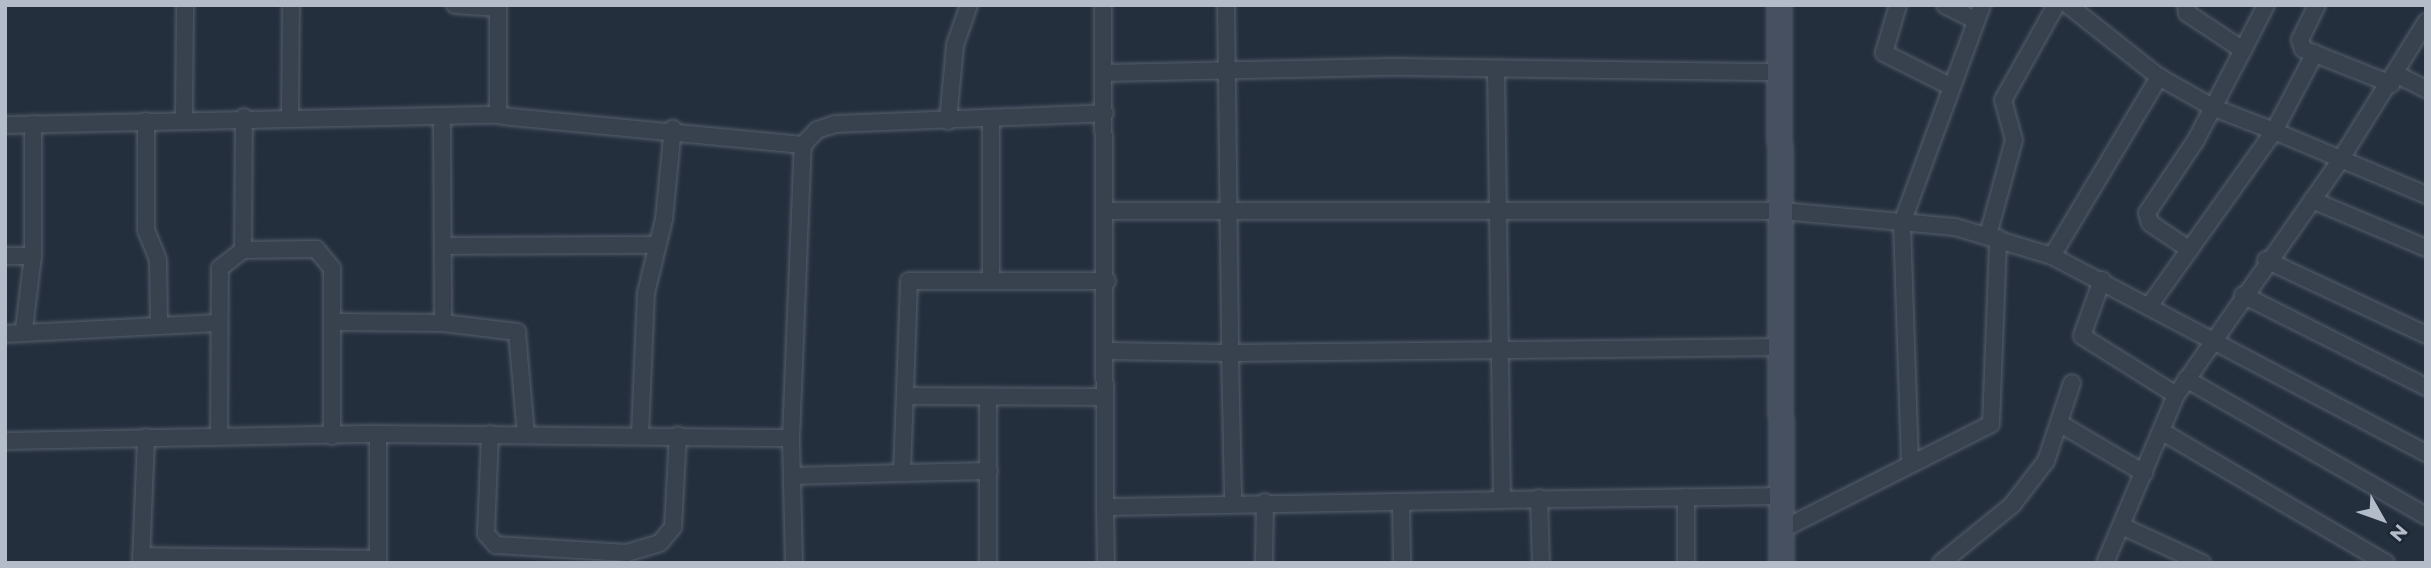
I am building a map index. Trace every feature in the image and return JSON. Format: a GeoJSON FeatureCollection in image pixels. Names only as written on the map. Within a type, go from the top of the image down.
{"type":"FeatureCollection","features":[{"type":"Feature","properties":{"kind":"street"},"geometry":{"type":"LineString","coordinates":[[184,120],[185,5]]}},
{"type":"Feature","properties":{"kind":"street"},"geometry":{"type":"LineString","coordinates":[[290,118],[291,5]]}},
{"type":"Feature","properties":{"kind":"street"},"geometry":{"type":"LineString","coordinates":[[455,5],[498,7],[498,115]]}},
{"type":"Feature","properties":{"kind":"street"},"geometry":{"type":"LineString","coordinates":[[948,121],[955,45],[969,5]]}},
{"type":"Feature","properties":{"kind":"street"},"geometry":{"type":"LineString","coordinates":[[1103,5],[1107,281],[1104,397],[1106,563]]}},
{"type":"Feature","properties":{"kind":"street"},"geometry":{"type":"LineString","coordinates":[[1226,5],[1233,502]]}},
{"type":"Feature","properties":{"kind":"street"},"geometry":{"type":"LineString","coordinates":[[1779,5],[1782,211],[1781,563]]}},
{"type":"Feature","properties":{"kind":"street"},"geometry":{"type":"LineString","coordinates":[[1898,5],[1884,53],[1948,85]]}},
{"type":"Feature","properties":{"kind":"street"},"geometry":{"type":"LineString","coordinates":[[1910,464],[1902,223],[1948,85],[1979,12],[1945,5]]}},
{"type":"Feature","properties":{"kind":"street"},"geometry":{"type":"LineString","coordinates":[[1782,530],[1910,464],[1975,435],[1994,416],[1993,237],[2014,140],[2003,100],[2056,5]]}},
{"type":"Feature","properties":{"kind":"street"},"geometry":{"type":"LineString","coordinates":[[2068,5],[2159,77],[2214,108],[2274,131],[2339,162],[2426,195]]}},
{"type":"Feature","properties":{"kind":"street"},"geometry":{"type":"LineString","coordinates":[[2186,5],[2187,13],[2243,50]]}},
{"type":"Feature","properties":{"kind":"street"},"geometry":{"type":"LineString","coordinates":[[2190,250],[2150,223],[2147,213],[2214,108],[2265,5]]}},
{"type":"Feature","properties":{"kind":"street"},"geometry":{"type":"LineString","coordinates":[[2317,5],[2300,40],[2315,53],[2426,89]]}},
{"type":"Feature","properties":{"kind":"street"},"geometry":{"type":"LineString","coordinates":[[2105,563],[2124,527],[2176,395],[2266,260],[2339,162],[2426,22]]}},
{"type":"Feature","properties":{"kind":"street"},"geometry":{"type":"LineString","coordinates":[[2150,305],[2274,131],[2315,53]]}},
{"type":"Feature","properties":{"kind":"street"},"geometry":{"type":"LineString","coordinates":[[1105,73],[1496,69],[1780,72]]}},
{"type":"Feature","properties":{"kind":"street"},"geometry":{"type":"LineString","coordinates":[[1496,69],[1502,500]]}},
{"type":"Feature","properties":{"kind":"street"},"geometry":{"type":"LineString","coordinates":[[2052,256],[2159,77]]}},
{"type":"Feature","properties":{"kind":"street"},"geometry":{"type":"LineString","coordinates":[[794,563],[791,438],[803,145],[817,130],[835,124],[1105,113]]}},
{"type":"Feature","properties":{"kind":"street"},"geometry":{"type":"LineString","coordinates":[[5,125],[244,117],[498,115],[673,128],[803,145]]}},
{"type":"Feature","properties":{"kind":"street"},"geometry":{"type":"LineString","coordinates":[[442,116],[443,323]]}},
{"type":"Feature","properties":{"kind":"street"},"geometry":{"type":"LineString","coordinates":[[243,250],[244,117]]}},
{"type":"Feature","properties":{"kind":"street"},"geometry":{"type":"LineString","coordinates":[[990,119],[991,281]]}},
{"type":"Feature","properties":{"kind":"street"},"geometry":{"type":"LineString","coordinates":[[146,121],[146,230],[158,260],[159,324]]}},
{"type":"Feature","properties":{"kind":"street"},"geometry":{"type":"LineString","coordinates":[[24,329],[33,256],[33,124]]}},
{"type":"Feature","properties":{"kind":"street"},"geometry":{"type":"LineString","coordinates":[[640,435],[646,293],[657,244],[673,128]]}},
{"type":"Feature","properties":{"kind":"street"},"geometry":{"type":"LineString","coordinates":[[2312,200],[2426,248]]}},
{"type":"Feature","properties":{"kind":"street"},"geometry":{"type":"LineString","coordinates":[[1106,211],[1782,211],[1902,223],[1993,237],[2052,256],[2150,305],[2426,453]]}},
{"type":"Feature","properties":{"kind":"street"},"geometry":{"type":"LineString","coordinates":[[444,246],[657,244]]}},
{"type":"Feature","properties":{"kind":"street"},"geometry":{"type":"LineString","coordinates":[[219,436],[217,323],[220,268],[243,250],[316,249],[327,256],[333,322],[332,436]]}},
{"type":"Feature","properties":{"kind":"street"},"geometry":{"type":"LineString","coordinates":[[5,256],[33,256]]}},
{"type":"Feature","properties":{"kind":"street"},"geometry":{"type":"LineString","coordinates":[[2266,260],[2426,335]]}},
{"type":"Feature","properties":{"kind":"street"},"geometry":{"type":"LineString","coordinates":[[902,473],[909,281],[1107,281]]}},
{"type":"Feature","properties":{"kind":"street"},"geometry":{"type":"LineString","coordinates":[[2102,281],[2082,336],[2176,395]]}},
{"type":"Feature","properties":{"kind":"street"},"geometry":{"type":"LineString","coordinates":[[2243,295],[2426,387]]}},
{"type":"Feature","properties":{"kind":"street"},"geometry":{"type":"LineString","coordinates":[[333,322],[443,323],[517,332],[526,435]]}},
{"type":"Feature","properties":{"kind":"street"},"geometry":{"type":"LineString","coordinates":[[5,334],[24,329],[217,323]]}},
{"type":"Feature","properties":{"kind":"street"},"geometry":{"type":"LineString","coordinates":[[1106,351],[1230,353],[1782,347]]}},
{"type":"Feature","properties":{"kind":"street"},"geometry":{"type":"LineString","coordinates":[[2186,379],[2426,516]]}},
{"type":"Feature","properties":{"kind":"street"},"geometry":{"type":"LineString","coordinates":[[1941,563],[2012,505],[2046,461],[2072,383]]}},
{"type":"Feature","properties":{"kind":"street"},"geometry":{"type":"LineString","coordinates":[[905,396],[1104,397]]}},
{"type":"Feature","properties":{"kind":"street"},"geometry":{"type":"LineString","coordinates":[[988,397],[988,563]]}},
{"type":"Feature","properties":{"kind":"street"},"geometry":{"type":"LineString","coordinates":[[2059,423],[2144,473]]}},
{"type":"Feature","properties":{"kind":"street"},"geometry":{"type":"LineString","coordinates":[[2161,431],[2386,563]]}},
{"type":"Feature","properties":{"kind":"street"},"geometry":{"type":"LineString","coordinates":[[5,441],[378,434],[791,438]]}},
{"type":"Feature","properties":{"kind":"street"},"geometry":{"type":"LineString","coordinates":[[146,437],[141,559],[378,561],[378,434]]}},
{"type":"Feature","properties":{"kind":"street"},"geometry":{"type":"LineString","coordinates":[[489,434],[486,534],[496,545],[529,556],[643,557],[673,527],[678,435]]}},
{"type":"Feature","properties":{"kind":"street"},"geometry":{"type":"LineString","coordinates":[[793,476],[989,471]]}},
{"type":"Feature","properties":{"kind":"street"},"geometry":{"type":"LineString","coordinates":[[1105,507],[1233,502],[1401,503],[1539,498],[1782,496]]}},
{"type":"Feature","properties":{"kind":"street"},"geometry":{"type":"LineString","coordinates":[[1686,497],[1686,563]]}},
{"type":"Feature","properties":{"kind":"street"},"geometry":{"type":"LineString","coordinates":[[1539,498],[1541,563]]}},
{"type":"Feature","properties":{"kind":"street"},"geometry":{"type":"LineString","coordinates":[[1264,563],[1265,502]]}},
{"type":"Feature","properties":{"kind":"street"},"geometry":{"type":"LineString","coordinates":[[1401,503],[1402,563]]}},
{"type":"Feature","properties":{"kind":"street"},"geometry":{"type":"LineString","coordinates":[[2124,527],[2202,563]]}}]}
